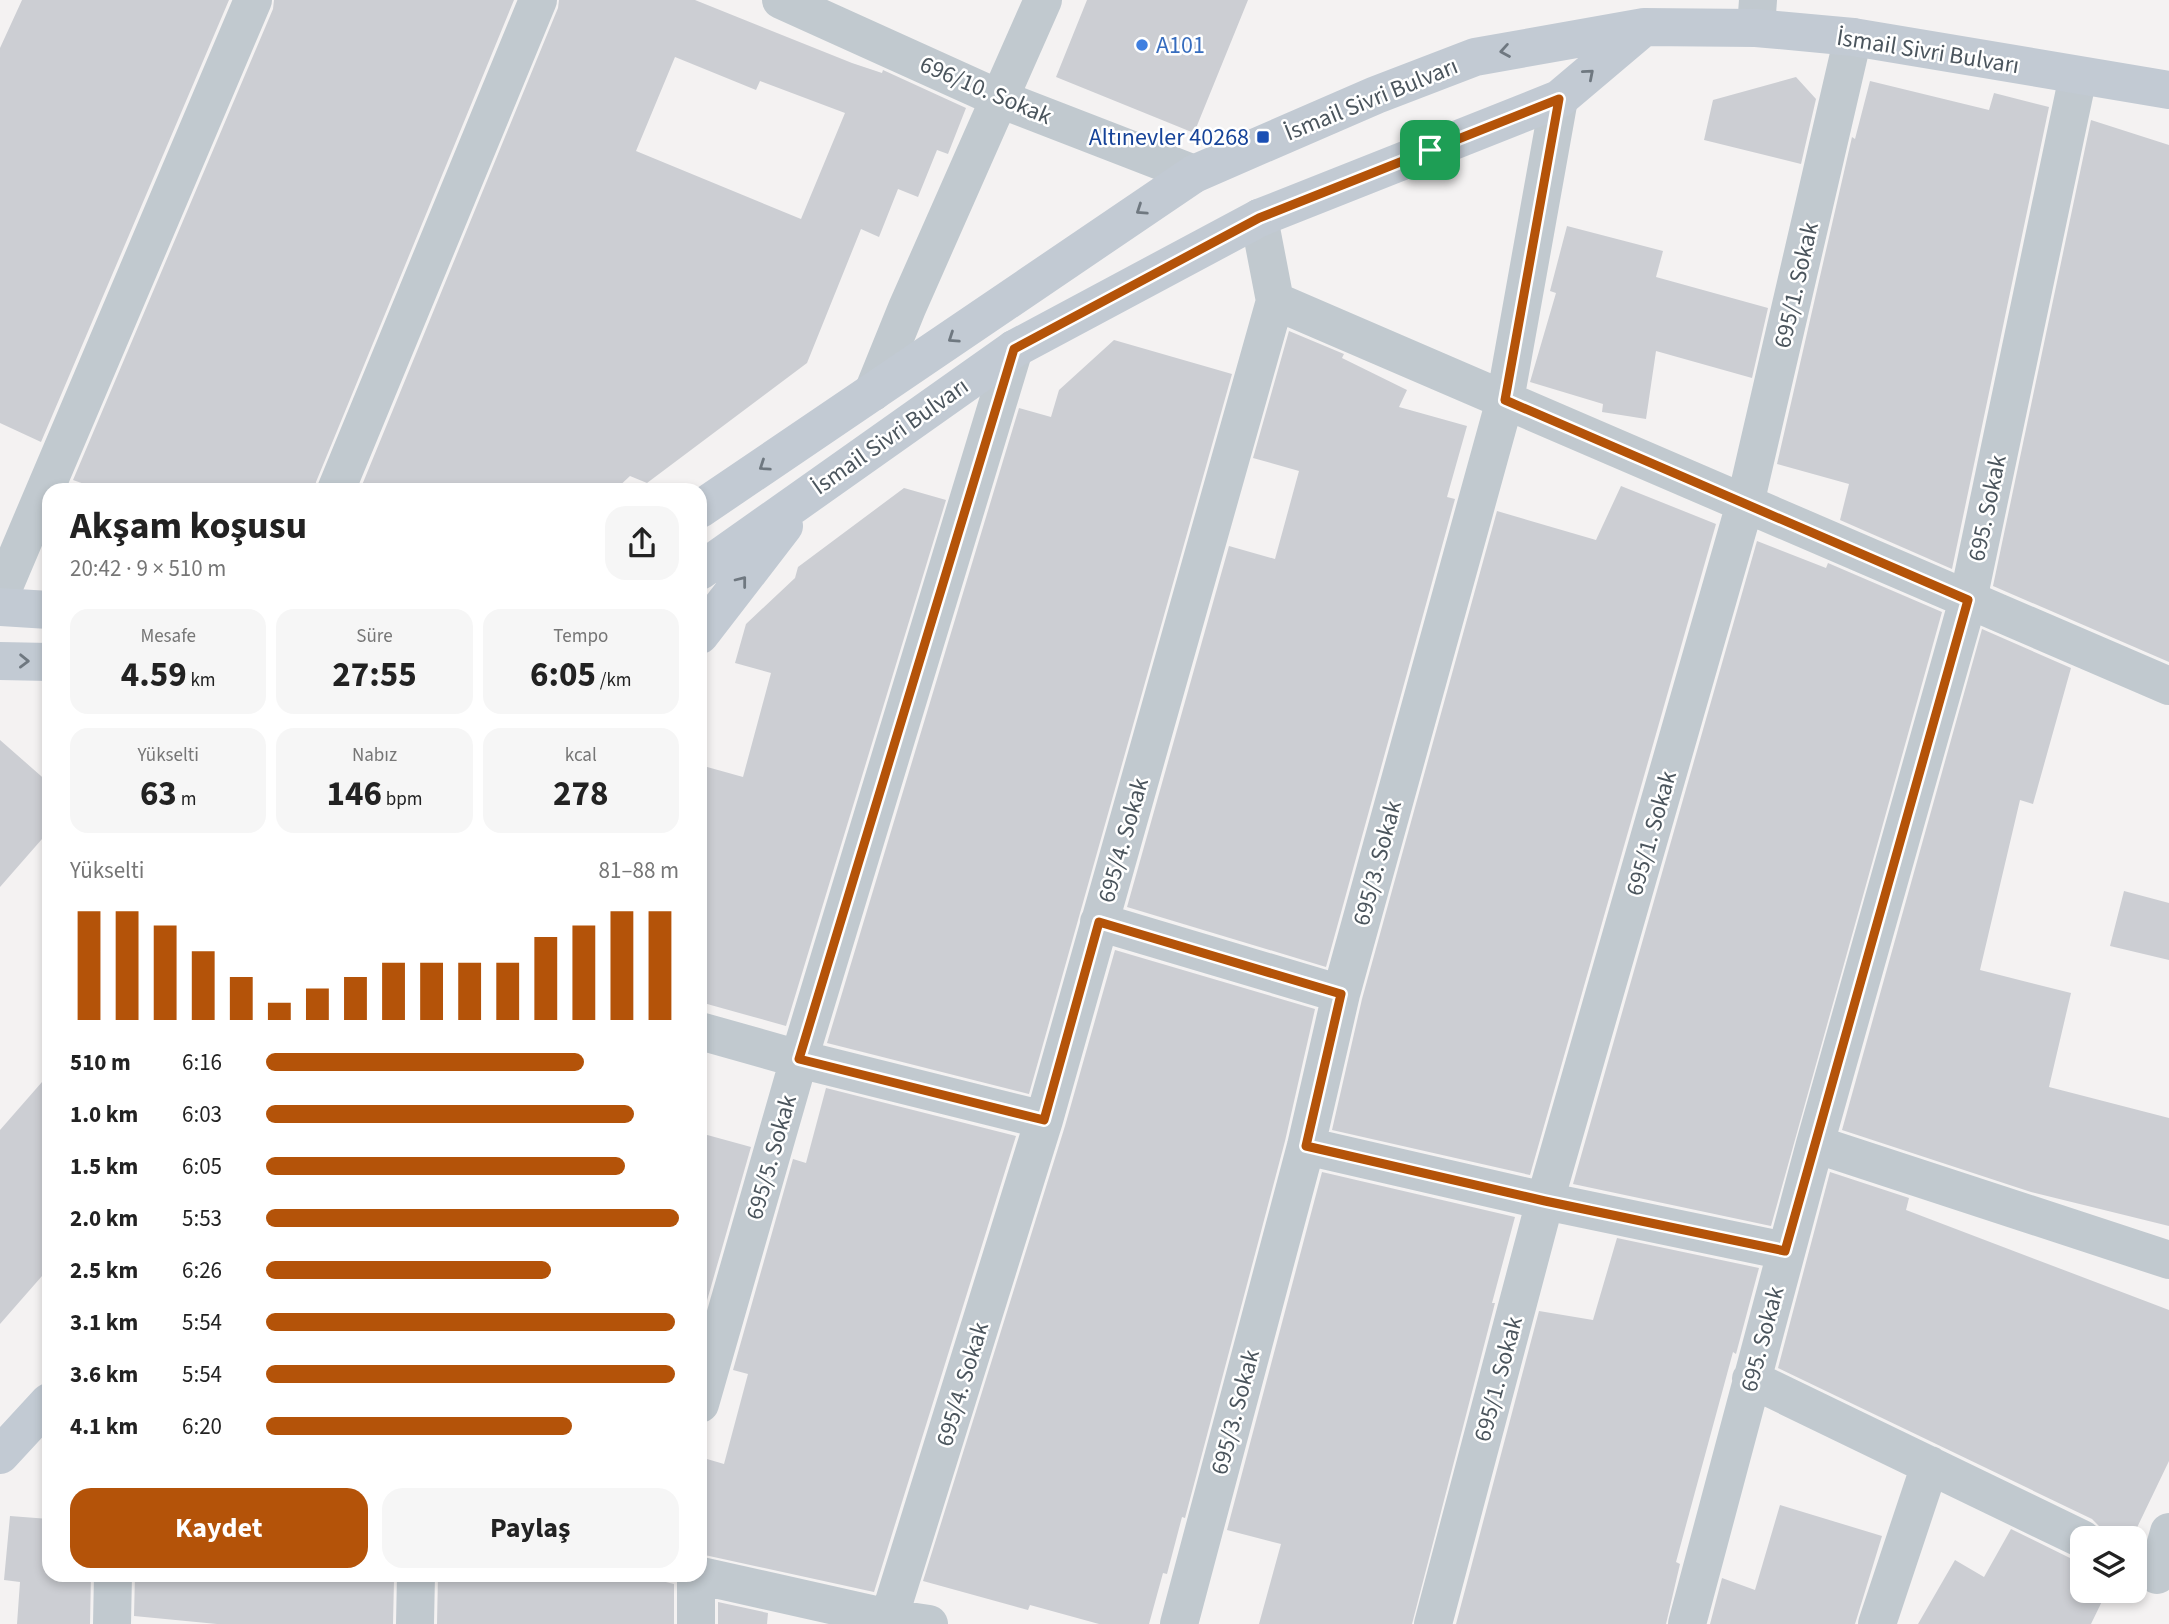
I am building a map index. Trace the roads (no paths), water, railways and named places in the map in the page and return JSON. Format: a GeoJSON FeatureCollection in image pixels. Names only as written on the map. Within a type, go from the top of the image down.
{"type":"FeatureCollection","features":[{"type":"Feature","properties":{"kind":"main road","name":"İsmail Sivri Bulvarı"},"geometry":{"type":"LineString","coordinates":[[707,504],[1194,174],[1376,95],[1475,57],[1644,27],[1757,14],[1853,37],[2169,90]]}},
{"type":"Feature","properties":{"kind":"main road","name":"İsmail Sivri Bulvarı"},"geometry":{"type":"LineString","coordinates":[[707,566],[1014,349],[1259,218],[1559,99],[1644,27]]}},
{"type":"Feature","properties":{"kind":"main road"},"geometry":{"type":"LineString","coordinates":[[707,626],[809,494]]}},
{"type":"Feature","properties":{"kind":"main road"},"geometry":{"type":"LineString","coordinates":[[0,607],[42,610]]}},
{"type":"Feature","properties":{"kind":"main road"},"geometry":{"type":"LineString","coordinates":[[0,661],[42,662]]}},
{"type":"Feature","properties":{"kind":"main road"},"geometry":{"type":"LineString","coordinates":[[0,1455],[42,1410]]}},
{"type":"Feature","properties":{"kind":"street"},"geometry":{"type":"LineString","coordinates":[[48,483],[253,0]]}},
{"type":"Feature","properties":{"kind":"street"},"geometry":{"type":"LineString","coordinates":[[339,483],[538,0]]}},
{"type":"Feature","properties":{"kind":"street","name":"696/10. Sokak"},"geometry":{"type":"LineString","coordinates":[[781,0],[1000,99],[1194,174]]}},
{"type":"Feature","properties":{"kind":"street"},"geometry":{"type":"LineString","coordinates":[[873,392],[907,308],[1043,0]]}},
{"type":"Feature","properties":{"kind":"street","name":"695/1. Sokak"},"geometry":{"type":"LineString","coordinates":[[1433,1624],[1545,1201],[1745,504],[1853,37]]}},
{"type":"Feature","properties":{"kind":"street","name":"695. Sokak"},"geometry":{"type":"LineString","coordinates":[[1687,1624],[1785,1251],[1968,600],[2078,76]]}},
{"type":"Feature","properties":{"kind":"street","name":"695/3. Sokak"},"geometry":{"type":"LineString","coordinates":[[1179,1624],[1306,1146],[1341,994],[1505,400],[1559,99]]}},
{"type":"Feature","properties":{"kind":"street","name":"695/4. Sokak"},"geometry":{"type":"LineString","coordinates":[[889,1618],[1044,1120],[1275,302],[1259,218]]}},
{"type":"Feature","properties":{"kind":"street"},"geometry":{"type":"LineString","coordinates":[[1275,302],[2169,686]]}},
{"type":"Feature","properties":{"kind":"street","name":"695/5. Sokak"},"geometry":{"type":"LineString","coordinates":[[707,1380],[799,1059],[1014,349]]}},
{"type":"Feature","properties":{"kind":"street"},"geometry":{"type":"LineString","coordinates":[[0,596],[42,497]]}},
{"type":"Feature","properties":{"kind":"street"},"geometry":{"type":"LineString","coordinates":[[1099,922],[1341,994]]}},
{"type":"Feature","properties":{"kind":"street"},"geometry":{"type":"LineString","coordinates":[[707,1033],[799,1059],[1044,1120]]}},
{"type":"Feature","properties":{"kind":"street"},"geometry":{"type":"LineString","coordinates":[[1815,1144],[2169,1259]]}},
{"type":"Feature","properties":{"kind":"street"},"geometry":{"type":"LineString","coordinates":[[1306,1146],[1545,1201],[1785,1251]]}},
{"type":"Feature","properties":{"kind":"street"},"geometry":{"type":"LineString","coordinates":[[1751,1379],[2070,1533]]}},
{"type":"Feature","properties":{"kind":"street"},"geometry":{"type":"LineString","coordinates":[[1877,1624],[1930,1465]]}},
{"type":"Feature","properties":{"kind":"street"},"geometry":{"type":"LineString","coordinates":[[2154,1573],[2169,1532]]}},
{"type":"Feature","properties":{"kind":"street"},"geometry":{"type":"LineString","coordinates":[[707,1577],[889,1618],[929,1624]]}},
{"type":"Feature","properties":{"kind":"street"},"geometry":{"type":"LineString","coordinates":[[112,1624],[113,1582]]}},
{"type":"Feature","properties":{"kind":"street"},"geometry":{"type":"LineString","coordinates":[[415,1624],[416,1582]]}},
{"type":"Feature","properties":{"kind":"street"},"geometry":{"type":"LineString","coordinates":[[695,1624],[696,1582]]}},
{"type":"Feature","properties":{"kind":"place","name":"A101"},"geometry":{"type":"Point","coordinates":[1142,45]}},
{"type":"Feature","properties":{"kind":"place","name":"Altınevler 40268"},"geometry":{"type":"Point","coordinates":[1263,137]}}]}
